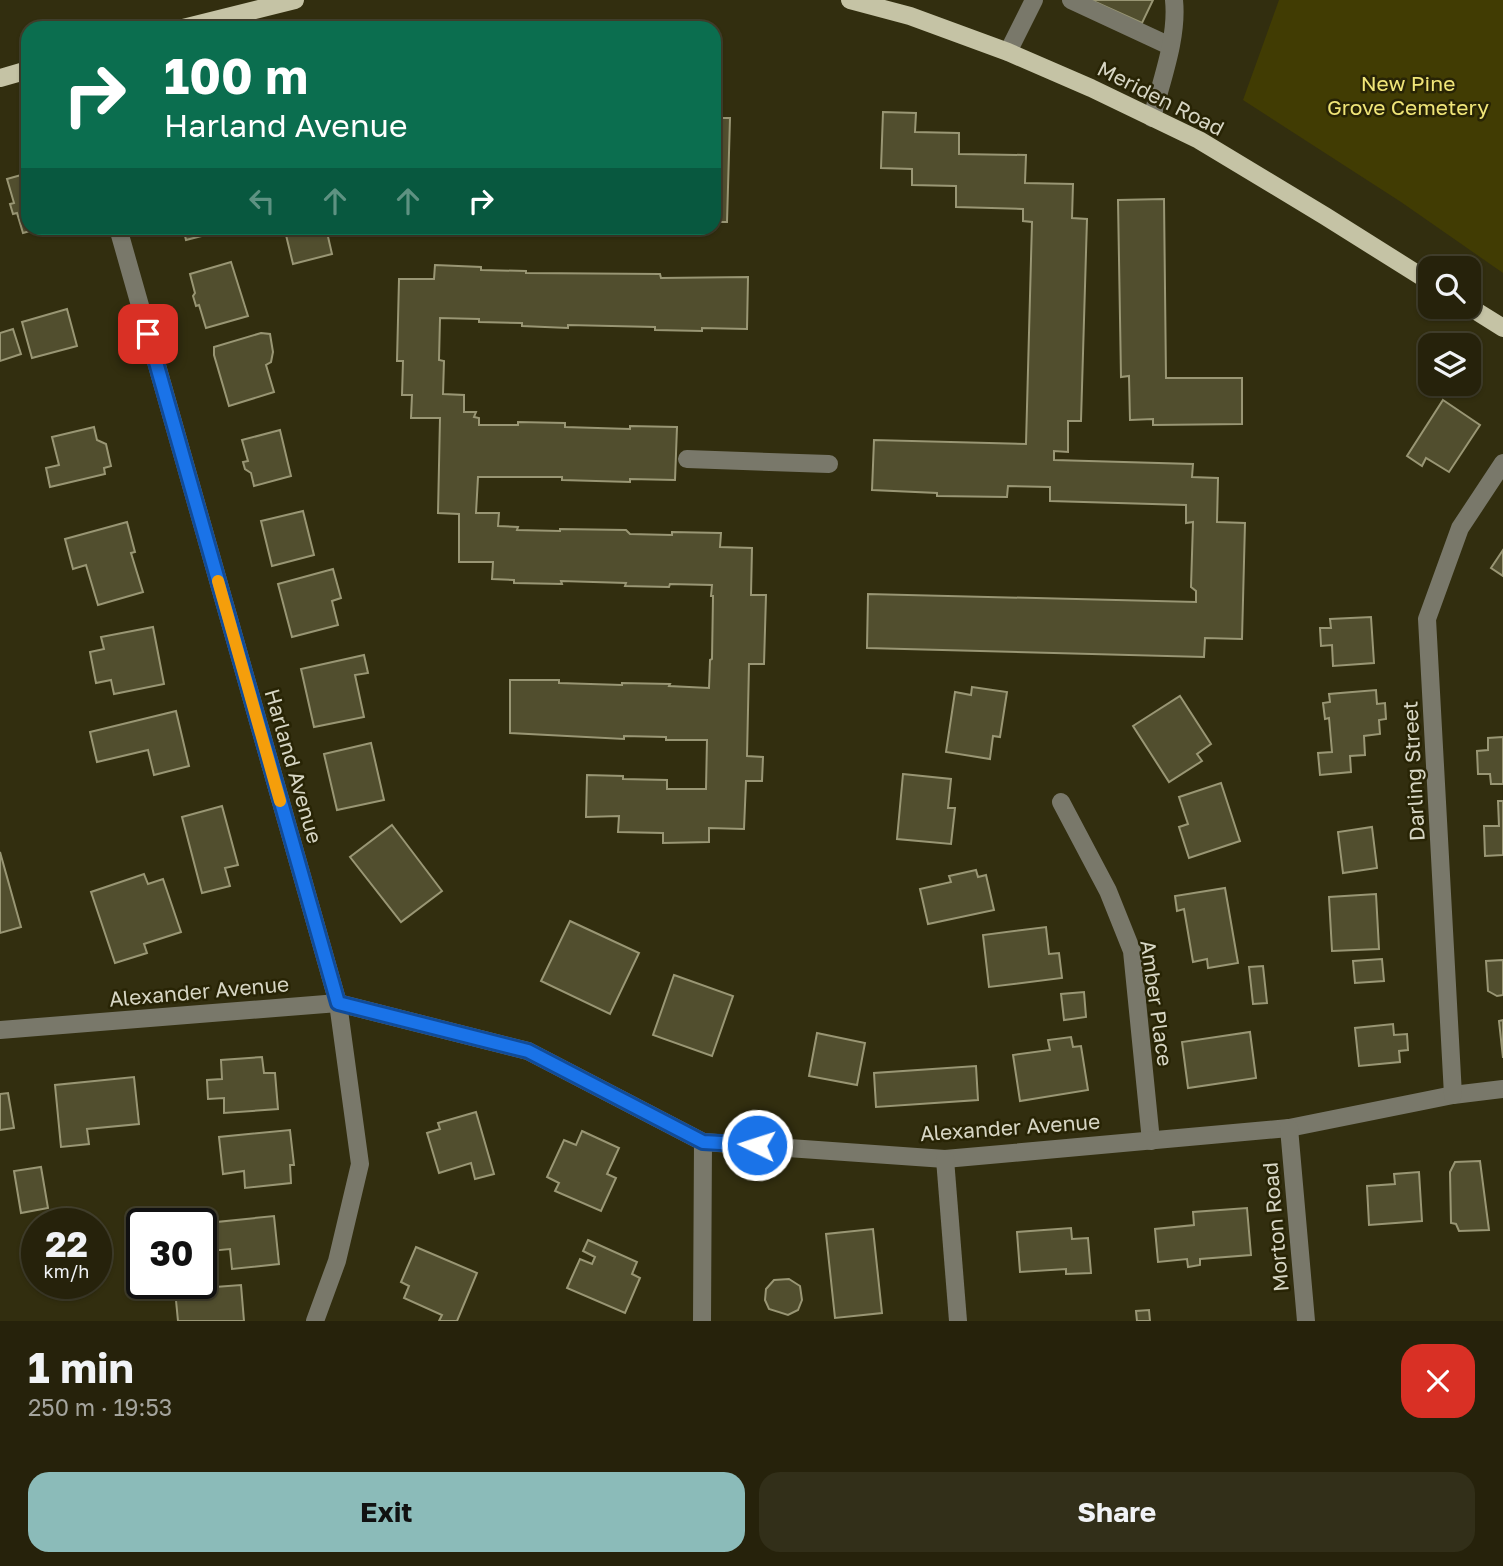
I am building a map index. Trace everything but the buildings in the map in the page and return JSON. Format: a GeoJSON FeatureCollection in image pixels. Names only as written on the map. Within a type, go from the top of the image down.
{"type":"FeatureCollection","features":[{"type":"Feature","properties":{"kind":"main road"},"geometry":{"type":"LineString","coordinates":[[211,21],[295,0]]}},
{"type":"Feature","properties":{"kind":"main road","name":"Meriden Road"},"geometry":{"type":"LineString","coordinates":[[850,0],[910,16],[1008,52],[1199,140],[1418,274]]}},
{"type":"Feature","properties":{"kind":"main road"},"geometry":{"type":"LineString","coordinates":[[0,78],[21,72]]}},
{"type":"Feature","properties":{"kind":"main road"},"geometry":{"type":"LineString","coordinates":[[1481,314],[1503,328]]}},
{"type":"Feature","properties":{"kind":"street"},"geometry":{"type":"LineString","coordinates":[[1008,52],[1034,0]]}},
{"type":"Feature","properties":{"kind":"street"},"geometry":{"type":"LineString","coordinates":[[1071,0],[1170,46]]}},
{"type":"Feature","properties":{"kind":"street"},"geometry":{"type":"LineString","coordinates":[[1152,118],[1174,32],[1174,0]]}},
{"type":"Feature","properties":{"kind":"street","name":"Harland Avenue"},"geometry":{"type":"LineString","coordinates":[[119,235],[338,1003],[360,1164],[337,1261],[315,1321]]}},
{"type":"Feature","properties":{"kind":"street"},"geometry":{"type":"LineString","coordinates":[[687,459],[829,464]]}},
{"type":"Feature","properties":{"kind":"street","name":"Darling Street"},"geometry":{"type":"LineString","coordinates":[[1453,1095],[1427,619],[1460,528],[1503,463]]}},
{"type":"Feature","properties":{"kind":"street","name":"Amber Place"},"geometry":{"type":"LineString","coordinates":[[1061,802],[1108,891],[1132,951],[1151,1140]]}},
{"type":"Feature","properties":{"kind":"street","name":"Alexander Avenue"},"geometry":{"type":"LineString","coordinates":[[0,1030],[338,1003],[528,1051],[703,1142],[945,1159],[1289,1128],[1453,1095],[1503,1089]]}},
{"type":"Feature","properties":{"kind":"street","name":"Morton Road"},"geometry":{"type":"LineString","coordinates":[[1289,1128],[1306,1321]]}},
{"type":"Feature","properties":{"kind":"street"},"geometry":{"type":"LineString","coordinates":[[702,1321],[703,1142]]}},
{"type":"Feature","properties":{"kind":"street"},"geometry":{"type":"LineString","coordinates":[[945,1159],[958,1321]]}},
{"type":"Feature","properties":{"kind":"green space","name":"New Pine Grove Cemetery"},"geometry":{"type":"Polygon","coordinates":[[[1279,0],[1503,0],[1503,273],[1401,202],[1243,100],[1279,0]]]}},
{"type":"Feature","properties":{"kind":"slow traffic"},"geometry":{"type":"LineString","coordinates":[[218,581],[280,801]]}},
{"type":"Feature","properties":{"kind":"route"},"geometry":{"type":"LineString","coordinates":[[148,334],[338,1003],[528,1051],[703,1142],[757,1145]]}}]}
